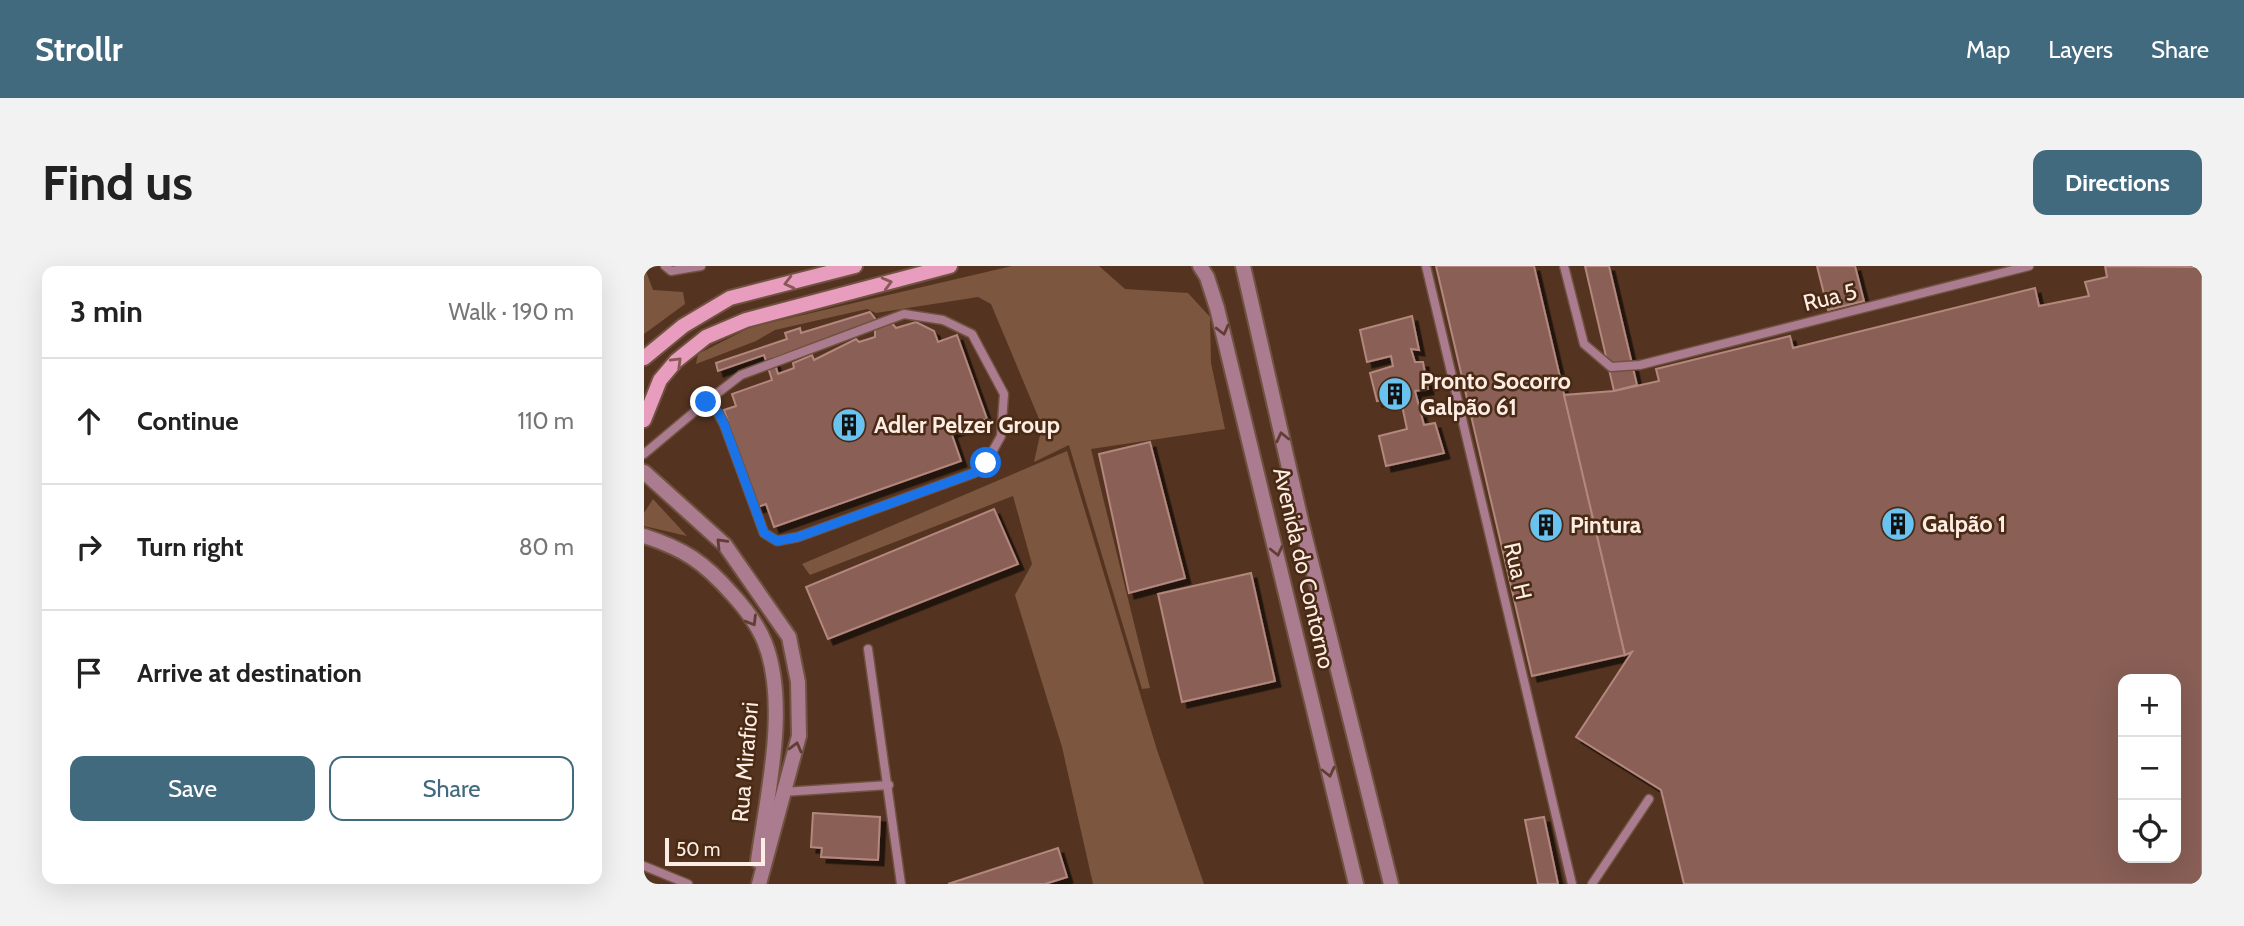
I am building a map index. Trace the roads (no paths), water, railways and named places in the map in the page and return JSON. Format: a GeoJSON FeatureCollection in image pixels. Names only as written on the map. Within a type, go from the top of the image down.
{"type":"FeatureCollection","features":[{"type":"Feature","properties":{"kind":"main road"},"geometry":{"type":"LineString","coordinates":[[644,358],[683,326],[730,298],[855,266]]}},
{"type":"Feature","properties":{"kind":"main road"},"geometry":{"type":"LineString","coordinates":[[644,420],[660,380],[676,361],[706,337],[746,320],[950,266]]}},
{"type":"Feature","properties":{"kind":"street","name":"Avenida do Contorno"},"geometry":{"type":"LineString","coordinates":[[1200,266],[1217,308],[1356,884]]}},
{"type":"Feature","properties":{"kind":"street","name":"Avenida do Contorno"},"geometry":{"type":"LineString","coordinates":[[1242,266],[1302,525],[1391,884]]}},
{"type":"Feature","properties":{"kind":"street","name":"Rua Mirafiori"},"geometry":{"type":"LineString","coordinates":[[644,472],[724,545],[789,637],[798,682],[799,736],[757,884]]}},
{"type":"Feature","properties":{"kind":"street","name":"Rua Mirafiori"},"geometry":{"type":"LineString","coordinates":[[644,536],[682,549],[718,578],[743,606],[765,642],[774,684],[773,754],[757,884]]}},
{"type":"Feature","properties":{"kind":"lane"},"geometry":{"type":"LineString","coordinates":[[665,266],[671,271],[701,266]]}},
{"type":"Feature","properties":{"kind":"lane","name":"Rua H"},"geometry":{"type":"LineString","coordinates":[[1426,266],[1572,884]]}},
{"type":"Feature","properties":{"kind":"lane","name":"Rua 5"},"geometry":{"type":"LineString","coordinates":[[1564,266],[1584,344],[1611,367],[1640,365],[2029,266]]}},
{"type":"Feature","properties":{"kind":"lane"},"geometry":{"type":"LineString","coordinates":[[644,454],[706,402],[741,375],[904,314],[943,320],[972,334],[1004,394],[1001,436],[986,463],[974,473],[798,537],[777,541],[764,533],[724,424],[718,412],[706,402]]}},
{"type":"Feature","properties":{"kind":"lane"},"geometry":{"type":"LineString","coordinates":[[868,649],[901,884]]}},
{"type":"Feature","properties":{"kind":"lane"},"geometry":{"type":"LineString","coordinates":[[768,790],[784,792],[888,785]]}},
{"type":"Feature","properties":{"kind":"lane"},"geometry":{"type":"LineString","coordinates":[[1592,884],[1650,799]]}},
{"type":"Feature","properties":{"kind":"lane"},"geometry":{"type":"LineString","coordinates":[[644,866],[688,884]]}},
{"type":"Feature","properties":{"kind":"place","name":"Pronto Socorro Galpão 61"},"geometry":{"type":"Point","coordinates":[1395,394]}},
{"type":"Feature","properties":{"kind":"place","name":"Adler Pelzer Group"},"geometry":{"type":"Point","coordinates":[849,425]}},
{"type":"Feature","properties":{"kind":"place","name":"Galpão 1"},"geometry":{"type":"Point","coordinates":[1898,524]}},
{"type":"Feature","properties":{"kind":"place","name":"Pintura"},"geometry":{"type":"Point","coordinates":[1546,525]}}]}
